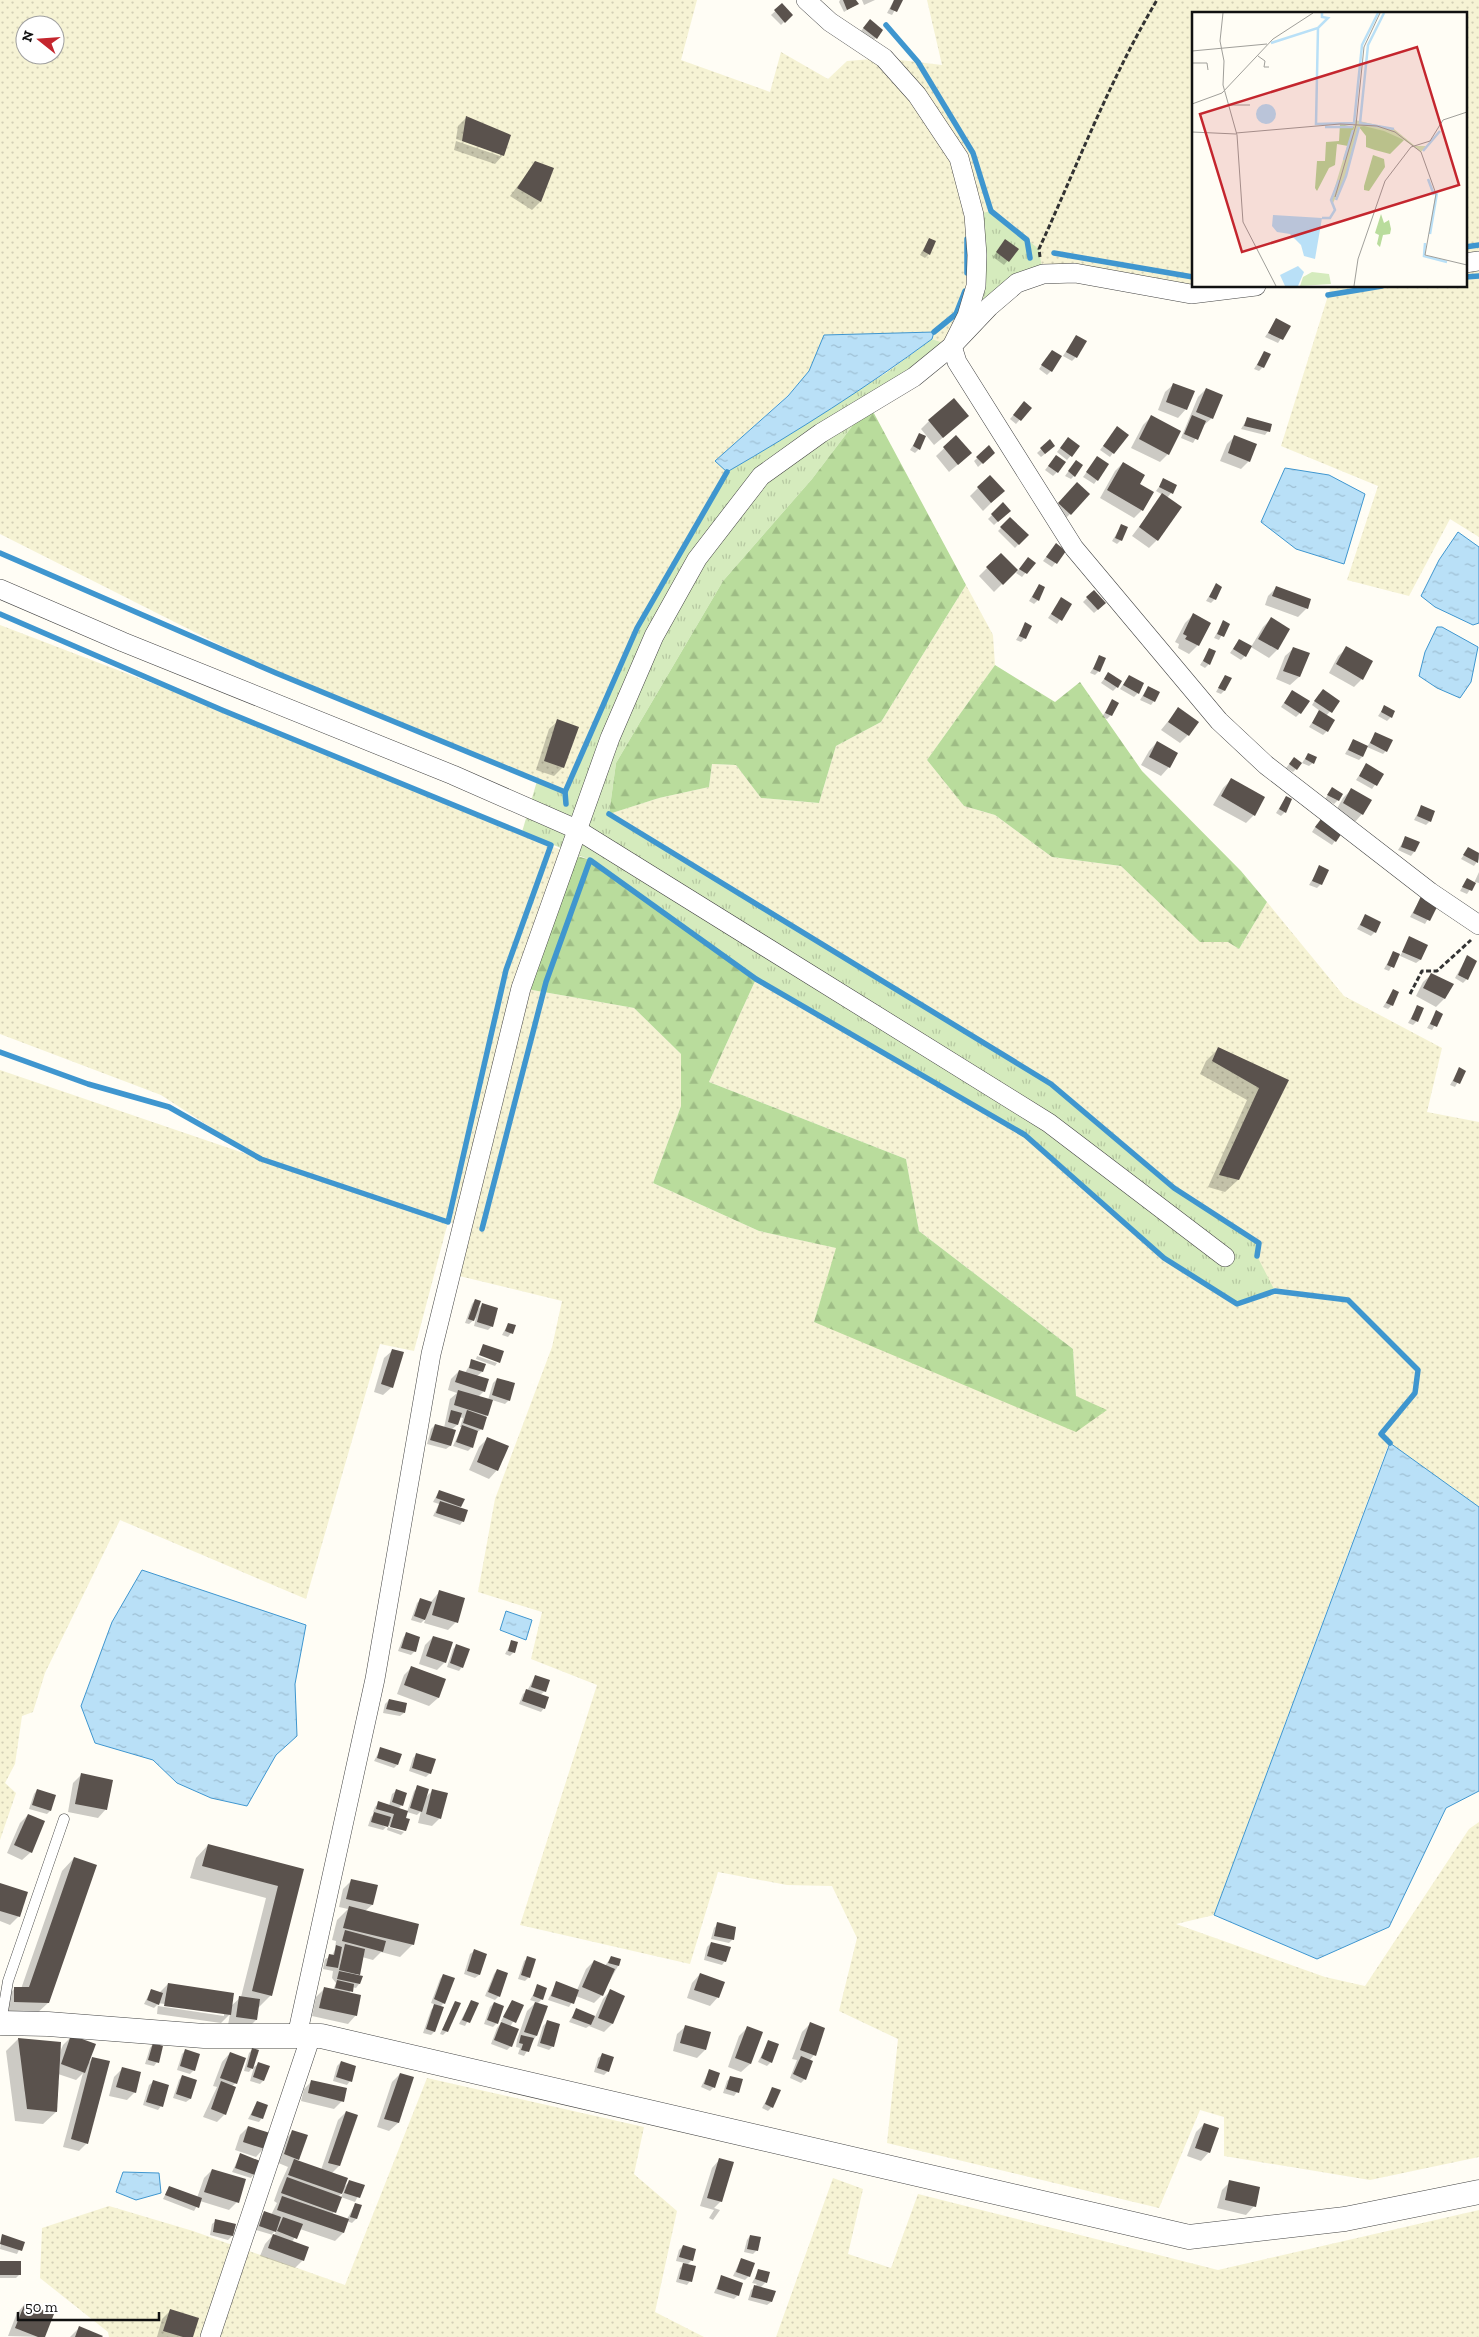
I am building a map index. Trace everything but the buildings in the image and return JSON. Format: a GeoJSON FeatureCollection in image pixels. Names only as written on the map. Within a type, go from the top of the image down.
{"type":"FeatureCollection","features":[{"type":"Feature","properties":{"kind":"street"},"geometry":{"type":"LineString","coordinates":[[806,0],[830,22],[884,58],[917,94],[959,158],[974,215],[976,286],[967,316],[952,346],[957,362],[1074,548],[1219,720],[1266,765],[1430,892],[1476,932]]}},
{"type":"Feature","properties":{"kind":"street"},"geometry":{"type":"LineString","coordinates":[[1466,263],[1479,261]]}},
{"type":"Feature","properties":{"kind":"street"},"geometry":{"type":"LineString","coordinates":[[210,2337],[304,2036],[375,1679],[431,1354],[521,988],[576,829],[610,738],[654,636],[697,559],[761,476],[821,433],[914,377],[952,346],[989,307],[1016,284],[1044,274],[1075,273],[1191,294],[1240,288]]}},
{"type":"Feature","properties":{"kind":"street"},"geometry":{"type":"LineString","coordinates":[[0,589],[123,642],[453,775],[576,829],[1049,1123],[1225,1257]]}},
{"type":"Feature","properties":{"kind":"street"},"geometry":{"type":"LineString","coordinates":[[0,2023],[48,2024],[204,2036],[304,2036],[331,2039],[1189,2237],[1345,2219],[1479,2192]]}},
{"type":"Feature","properties":{"kind":"lane"},"geometry":{"type":"LineString","coordinates":[[0,2023],[8,1981],[64,1819]]}},
{"type":"Feature","properties":{"kind":"path"},"geometry":{"type":"LineString","coordinates":[[1044,274],[1039,249],[1095,120],[1142,25],[1157,0]]}},
{"type":"Feature","properties":{"kind":"path"},"geometry":{"type":"LineString","coordinates":[[1410,994],[1422,971],[1437,972],[1476,932]]}},
{"type":"Feature","properties":{"kind":"shaded area"},"geometry":{"type":"Polygon","coordinates":[[[0,0],[697,0],[681,60],[770,92],[781,52],[828,79],[847,61],[884,58],[942,65],[927,0],[1479,0],[1479,537],[1450,519],[1409,596],[1347,580],[1378,486],[1281,446],[1330,288],[1466,288],[1466,12],[1192,12],[1191,294],[1043,274],[1039,249],[991,211],[952,346],[932,339],[933,332],[824,336],[809,371],[787,396],[715,461],[727,472],[682,548],[592,728],[565,792],[276,673],[0,534],[0,0]]]}},
{"type":"Feature","properties":{"kind":"shaded area"},"geometry":{"type":"Polygon","coordinates":[[[966,585],[993,635],[995,665],[927,760],[964,806],[995,815],[1052,857],[1121,866],[1200,942],[1228,942],[1239,949],[1267,902],[1344,996],[1442,1048],[1427,1112],[1479,1122],[1479,1507],[1389,1443],[1214,1915],[1176,1924],[1325,1977],[1365,1986],[1469,1829],[1479,1822],[1479,2157],[1370,2180],[1224,2156],[1224,2117],[1200,2110],[1159,2208],[887,2143],[898,2039],[839,2011],[857,1938],[832,1886],[787,1885],[718,1872],[690,1964],[520,1925],[597,1685],[531,1659],[542,1612],[478,1592],[495,1499],[552,1347],[562,1301],[451,1274],[462,1224],[448,1222],[414,1351],[380,1344],[306,1599],[120,1520],[45,1673],[33,1712],[22,1716],[15,1764],[5,1783],[16,1793],[0,1840],[0,1070],[258,1158],[161,1095],[0,1034],[0,625],[222,710],[568,853],[521,988],[634,1008],[681,1054],[681,1106],[653,1183],[759,1231],[837,1248],[814,1322],[1076,1396],[1073,1349],[919,1231],[906,1159],[709,1082],[756,979],[1025,1135],[1164,1258],[1257,1256],[1259,1243],[1174,1188],[1051,1084],[609,814],[659,798],[709,787],[712,764],[736,765],[761,798],[819,803],[836,746],[881,722],[966,585]]]}},
{"type":"Feature","properties":{"kind":"shaded area"},"geometry":{"type":"Polygon","coordinates":[[[427,2078],[644,2127],[634,2174],[677,2211],[655,2312],[704,2337],[109,2337],[108,2332],[40,2278],[42,2228],[109,2206],[193,2231],[345,2285],[427,2078]]]}},
{"type":"Feature","properties":{"kind":"shaded area"},"geometry":{"type":"Polygon","coordinates":[[[833,2178],[863,2189],[848,2254],[891,2268],[918,2194],[1218,2270],[1479,2210],[1479,2337],[776,2337],[833,2178]]]}},
{"type":"Feature","properties":{"kind":"green space"},"geometry":{"type":"Polygon","coordinates":[[[991,211],[1039,249],[1043,274],[1016,284],[989,307],[952,346],[961,328],[975,282],[974,215],[991,211]]]}},
{"type":"Feature","properties":{"kind":"green space"},"geometry":{"type":"Polygon","coordinates":[[[932,339],[952,346],[914,377],[869,404],[812,479],[723,581],[616,763],[609,814],[1051,1084],[1174,1188],[1259,1243],[1257,1256],[1275,1291],[1237,1304],[1164,1258],[1025,1135],[756,979],[590,860],[522,832],[537,781],[565,792],[637,628],[727,472],[886,373],[932,339]]]}},
{"type":"Feature","properties":{"kind":"green space"},"geometry":{"type":"Polygon","coordinates":[[[869,404],[966,585],[881,722],[836,746],[819,803],[761,798],[736,765],[712,764],[709,787],[659,798],[609,814],[616,763],[723,581],[812,479],[869,404]]]}},
{"type":"Feature","properties":{"kind":"green space"},"geometry":{"type":"Polygon","coordinates":[[[995,665],[1055,702],[1080,682],[1142,771],[1241,871],[1267,902],[1239,949],[1228,942],[1200,942],[1121,866],[1052,857],[995,815],[964,806],[927,760],[995,665]]]}},
{"type":"Feature","properties":{"kind":"green space"},"geometry":{"type":"Polygon","coordinates":[[[568,853],[590,860],[756,979],[709,1082],[906,1159],[919,1231],[1073,1349],[1076,1396],[1107,1410],[1076,1432],[814,1322],[836,1248],[759,1231],[653,1183],[681,1106],[681,1054],[634,1008],[521,988],[568,853]]]}},
{"type":"Feature","properties":{"kind":"water"},"geometry":{"type":"Polygon","coordinates":[[[934,332],[932,339],[883,374],[806,425],[727,472],[715,461],[788,396],[809,371],[824,335],[934,332]]]}},
{"type":"Feature","properties":{"kind":"water"},"geometry":{"type":"Polygon","coordinates":[[[1285,468],[1329,475],[1365,494],[1344,564],[1296,549],[1261,522],[1285,468]]]}},
{"type":"Feature","properties":{"kind":"water"},"geometry":{"type":"Polygon","coordinates":[[[1458,532],[1479,547],[1479,623],[1473,625],[1435,607],[1421,596],[1439,560],[1458,532]]]}},
{"type":"Feature","properties":{"kind":"water"},"geometry":{"type":"Polygon","coordinates":[[[1437,627],[1442,627],[1478,647],[1471,682],[1460,698],[1437,688],[1419,676],[1425,652],[1437,627]]]}},
{"type":"Feature","properties":{"kind":"water"},"geometry":{"type":"Polygon","coordinates":[[[1390,1443],[1479,1507],[1479,1791],[1446,1808],[1389,1927],[1317,1959],[1214,1915],[1390,1443]]]}},
{"type":"Feature","properties":{"kind":"water"},"geometry":{"type":"Polygon","coordinates":[[[142,1570],[306,1625],[295,1684],[297,1736],[276,1755],[247,1806],[211,1798],[177,1783],[153,1760],[95,1743],[81,1706],[112,1622],[142,1570]]]}},
{"type":"Feature","properties":{"kind":"water"},"geometry":{"type":"Polygon","coordinates":[[[506,1611],[532,1620],[526,1640],[500,1630],[506,1611]]]}},
{"type":"Feature","properties":{"kind":"water"},"geometry":{"type":"Polygon","coordinates":[[[123,2172],[159,2173],[161,2193],[136,2200],[116,2192],[123,2172]]]}},
{"type":"Feature","properties":{"kind":"waterway"},"geometry":{"type":"LineString","coordinates":[[886,25],[918,62],[973,153],[991,211],[1027,240],[1030,258]]}},
{"type":"Feature","properties":{"kind":"waterway"},"geometry":{"type":"LineString","coordinates":[[967,239],[967,273]]}},
{"type":"Feature","properties":{"kind":"waterway"},"geometry":{"type":"LineString","coordinates":[[1466,247],[1479,245]]}},
{"type":"Feature","properties":{"kind":"waterway"},"geometry":{"type":"LineString","coordinates":[[1054,253],[1192,277]]}},
{"type":"Feature","properties":{"kind":"waterway"},"geometry":{"type":"LineString","coordinates":[[1466,277],[1479,276]]}},
{"type":"Feature","properties":{"kind":"waterway"},"geometry":{"type":"LineString","coordinates":[[1328,295],[1370,288]]}},
{"type":"Feature","properties":{"kind":"waterway"},"geometry":{"type":"LineString","coordinates":[[934,332],[956,314],[965,291]]}},
{"type":"Feature","properties":{"kind":"waterway"},"geometry":{"type":"LineString","coordinates":[[0,553],[276,673],[565,792],[637,628],[727,472]]}},
{"type":"Feature","properties":{"kind":"waterway"},"geometry":{"type":"LineString","coordinates":[[0,614],[222,710],[551,845],[506,970],[448,1222],[261,1159],[169,1107],[88,1084],[0,1052]]}},
{"type":"Feature","properties":{"kind":"waterway"},"geometry":{"type":"LineString","coordinates":[[565,792],[566,804]]}},
{"type":"Feature","properties":{"kind":"waterway"},"geometry":{"type":"LineString","coordinates":[[609,814],[1051,1084],[1174,1188],[1259,1243],[1257,1256]]}},
{"type":"Feature","properties":{"kind":"waterway"},"geometry":{"type":"LineString","coordinates":[[482,1229],[546,982],[590,860],[756,979],[1025,1135],[1164,1258],[1237,1304],[1275,1291],[1348,1300],[1418,1370],[1415,1393],[1381,1434],[1390,1443]]}}]}
